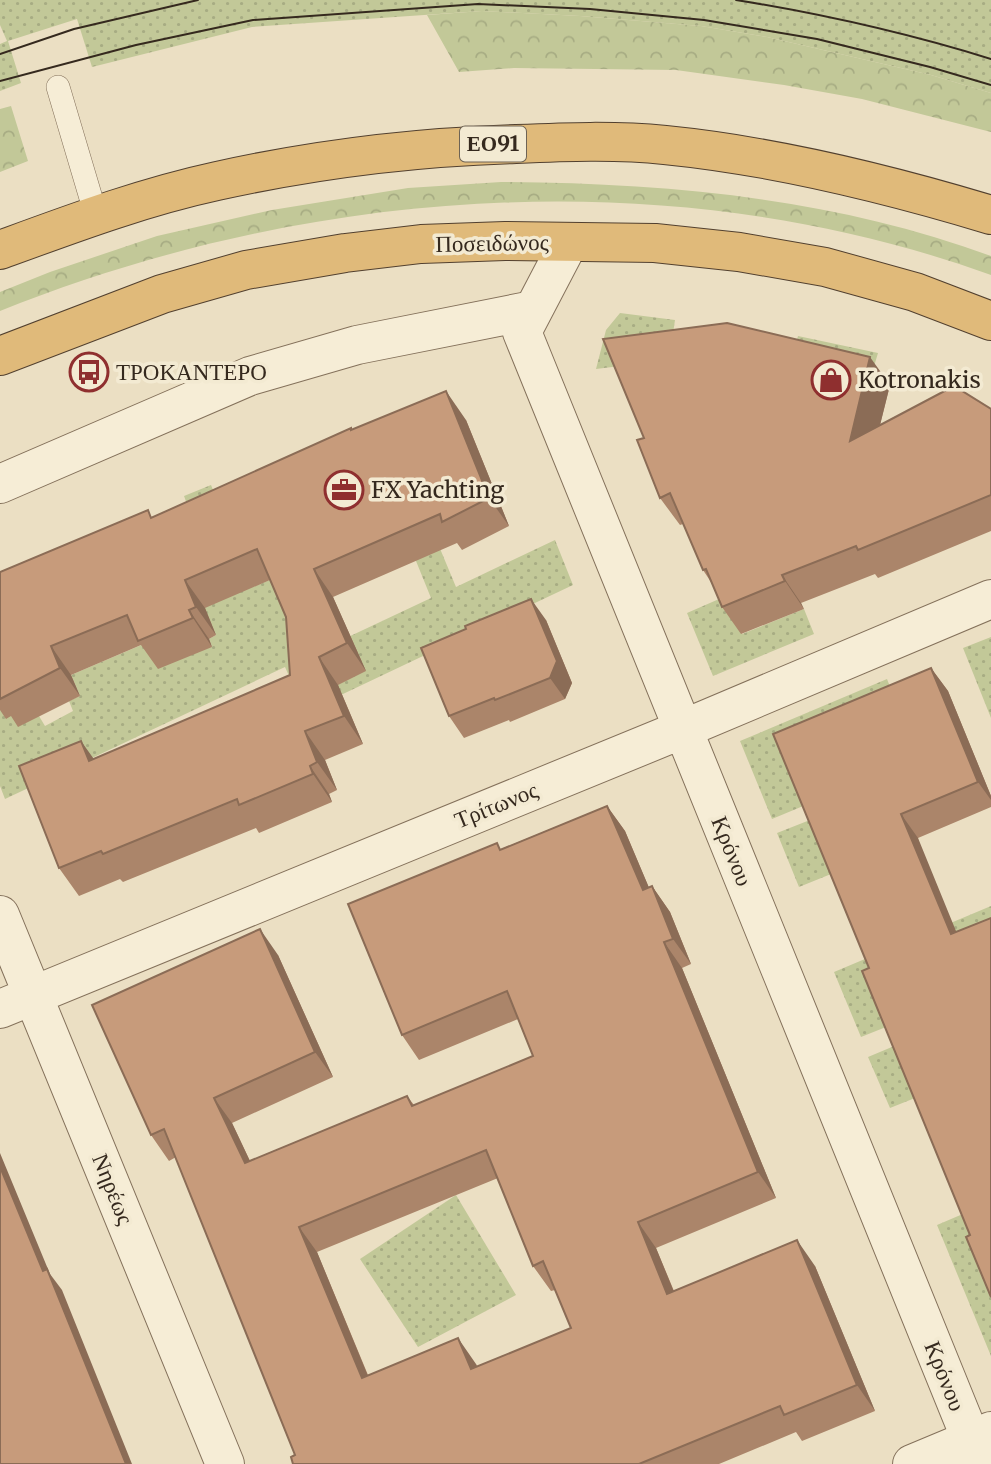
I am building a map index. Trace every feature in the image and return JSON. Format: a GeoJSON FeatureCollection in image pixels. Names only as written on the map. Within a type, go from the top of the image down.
{"type":"FeatureCollection","features":[{"type":"Feature","properties":{"kind":"highway","name":"ΕΟ91"},"geometry":{"type":"LineString","coordinates":[[0,250],[96,215],[215,181],[348,156],[440,146],[552,142],[664,145],[802,165],[921,194],[991,215]]}},
{"type":"Feature","properties":{"kind":"highway","name":"Ποσειδώνος"},"geometry":{"type":"LineString","coordinates":[[0,356],[162,294],[246,270],[345,253],[421,244],[654,243],[739,252],[825,267],[915,292],[991,321]]}},
{"type":"Feature","properties":{"kind":"street","name":"Κρόνου"},"geometry":{"type":"LineString","coordinates":[[569,242],[522,332],[683,729],[981,1445]]}},
{"type":"Feature","properties":{"kind":"street"},"geometry":{"type":"LineString","coordinates":[[0,484],[250,376],[357,345],[533,310]]}},
{"type":"Feature","properties":{"kind":"street","name":"Τρίτωνος"},"geometry":{"type":"LineString","coordinates":[[17,1002],[683,729],[991,599]]}},
{"type":"Feature","properties":{"kind":"street","name":"Νηρέως"},"geometry":{"type":"LineString","coordinates":[[0,915],[17,1002],[225,1464]]}},
{"type":"Feature","properties":{"kind":"street"},"geometry":{"type":"LineString","coordinates":[[912,1464],[981,1445]]}},
{"type":"Feature","properties":{"kind":"lane"},"geometry":{"type":"LineString","coordinates":[[58,87],[96,215]]}},
{"type":"Feature","properties":{"kind":"green space"},"geometry":{"type":"Polygon","coordinates":[[[0,0],[991,0],[991,93],[931,75],[767,37],[701,26],[482,11],[252,27],[92,67],[77,19],[8,41],[21,83],[0,91],[0,44],[7,41],[0,25],[0,0]]]}},
{"type":"Feature","properties":{"kind":"green space"},"geometry":{"type":"Polygon","coordinates":[[[482,11],[701,26],[767,37],[931,75],[991,93],[991,132],[862,99],[676,70],[514,68],[459,72],[427,15],[482,11]]]}},
{"type":"Feature","properties":{"kind":"green space"},"geometry":{"type":"Polygon","coordinates":[[[11,106],[28,161],[0,172],[0,109],[11,106]]]}},
{"type":"Feature","properties":{"kind":"green space"},"geometry":{"type":"Polygon","coordinates":[[[501,182],[688,191],[811,207],[932,236],[991,256],[991,275],[870,238],[746,215],[620,203],[493,203],[366,214],[241,236],[119,269],[0,311],[0,292],[157,236],[272,210],[408,188],[501,182]]]}},
{"type":"Feature","properties":{"kind":"green space"},"geometry":{"type":"Polygon","coordinates":[[[620,313],[675,320],[669,360],[596,369],[606,330],[620,313]]]}},
{"type":"Feature","properties":{"kind":"green space"},"geometry":{"type":"Polygon","coordinates":[[[798,336],[878,353],[870,380],[791,361],[798,336]]]}},
{"type":"Feature","properties":{"kind":"green space"},"geometry":{"type":"Polygon","coordinates":[[[211,485],[253,587],[277,577],[310,655],[431,598],[416,561],[426,515],[456,587],[555,540],[573,585],[305,712],[285,667],[5,799],[0,786],[0,706],[12,716],[39,716],[45,726],[73,711],[69,701],[80,696],[71,675],[146,643],[212,647],[209,639],[216,635],[199,594],[217,586],[184,496],[211,485]]]}},
{"type":"Feature","properties":{"kind":"green space"},"geometry":{"type":"Polygon","coordinates":[[[726,596],[742,634],[804,609],[814,634],[713,676],[687,613],[726,596]]]}},
{"type":"Feature","properties":{"kind":"green space"},"geometry":{"type":"Polygon","coordinates":[[[991,637],[991,718],[963,648],[991,637]]]}},
{"type":"Feature","properties":{"kind":"green space"},"geometry":{"type":"Polygon","coordinates":[[[887,679],[900,712],[808,804],[772,819],[740,741],[887,679]]]}},
{"type":"Feature","properties":{"kind":"green space"},"geometry":{"type":"Polygon","coordinates":[[[815,818],[836,872],[799,887],[777,833],[815,818]]]}},
{"type":"Feature","properties":{"kind":"green space"},"geometry":{"type":"Polygon","coordinates":[[[991,906],[991,948],[891,1025],[861,1037],[834,972],[991,906]]]}},
{"type":"Feature","properties":{"kind":"green space"},"geometry":{"type":"Polygon","coordinates":[[[899,1044],[920,1096],[890,1108],[868,1057],[899,1044]]]}},
{"type":"Feature","properties":{"kind":"green space"},"geometry":{"type":"Polygon","coordinates":[[[456,1195],[516,1295],[418,1347],[360,1259],[456,1195]]]}},
{"type":"Feature","properties":{"kind":"green space"},"geometry":{"type":"Polygon","coordinates":[[[991,1202],[991,1356],[937,1225],[991,1202]]]}},
{"type":"Feature","properties":{"kind":"building"},"geometry":{"type":"Polygon","coordinates":[[[727,323],[870,357],[850,441],[954,386],[991,409],[991,495],[858,550],[856,546],[782,575],[785,581],[722,607],[670,493],[660,498],[637,440],[644,438],[603,339],[727,323]]]}},
{"type":"Feature","properties":{"kind":"building"},"geometry":{"type":"Polygon","coordinates":[[[446,391],[489,498],[442,522],[440,514],[314,569],[347,643],[319,657],[344,716],[305,731],[317,762],[310,766],[313,774],[239,805],[237,799],[103,854],[101,851],[59,868],[19,766],[81,741],[89,761],[290,675],[286,617],[257,549],[185,580],[196,607],[189,610],[193,618],[138,641],[127,615],[51,646],[60,668],[0,699],[0,572],[148,510],[151,518],[351,428],[446,391]]]}},
{"type":"Feature","properties":{"kind":"building"},"geometry":{"type":"Polygon","coordinates":[[[531,599],[557,661],[550,678],[449,716],[421,648],[466,629],[465,626],[531,599]]]}},
{"type":"Feature","properties":{"kind":"building"},"geometry":{"type":"Polygon","coordinates":[[[931,668],[978,782],[901,814],[951,934],[991,918],[991,1297],[966,1237],[970,1235],[862,971],[869,968],[773,734],[931,668]]]}},
{"type":"Feature","properties":{"kind":"building"},"geometry":{"type":"Polygon","coordinates":[[[607,806],[643,890],[652,886],[673,939],[664,942],[758,1172],[638,1222],[667,1294],[797,1240],[857,1385],[784,1415],[780,1406],[639,1464],[293,1464],[291,1457],[295,1455],[164,1129],[151,1135],[92,1005],[260,929],[315,1052],[214,1098],[245,1163],[407,1096],[412,1106],[533,1056],[507,991],[402,1035],[348,904],[497,843],[500,850],[607,806]],[[486,1150],[299,1227],[362,1378],[458,1338],[471,1369],[571,1328],[543,1261],[533,1266],[486,1150]]]}},
{"type":"Feature","properties":{"kind":"building"},"geometry":{"type":"Polygon","coordinates":[[[0,1167],[43,1271],[47,1269],[126,1464],[0,1464],[0,1167]]]}},
{"type":"Feature","properties":{"kind":"tram line"},"geometry":{"type":"LineString","coordinates":[[0,54],[74,29],[198,0]]}},
{"type":"Feature","properties":{"kind":"tram line"},"geometry":{"type":"LineString","coordinates":[[736,0],[865,25],[991,59]]}},
{"type":"Feature","properties":{"kind":"tram line"},"geometry":{"type":"LineString","coordinates":[[0,81],[136,45],[253,20],[478,4],[590,9],[704,20],[817,39],[991,85]]}},
{"type":"Feature","properties":{"kind":"place","name":"ΤΡΟΚΑΝΤΕΡΟ"},"geometry":{"type":"Point","coordinates":[89,372]}},
{"type":"Feature","properties":{"kind":"place","name":"Kotronakis"},"geometry":{"type":"Point","coordinates":[831,380]}},
{"type":"Feature","properties":{"kind":"place","name":"FX Yachting"},"geometry":{"type":"Point","coordinates":[344,490]}}]}
